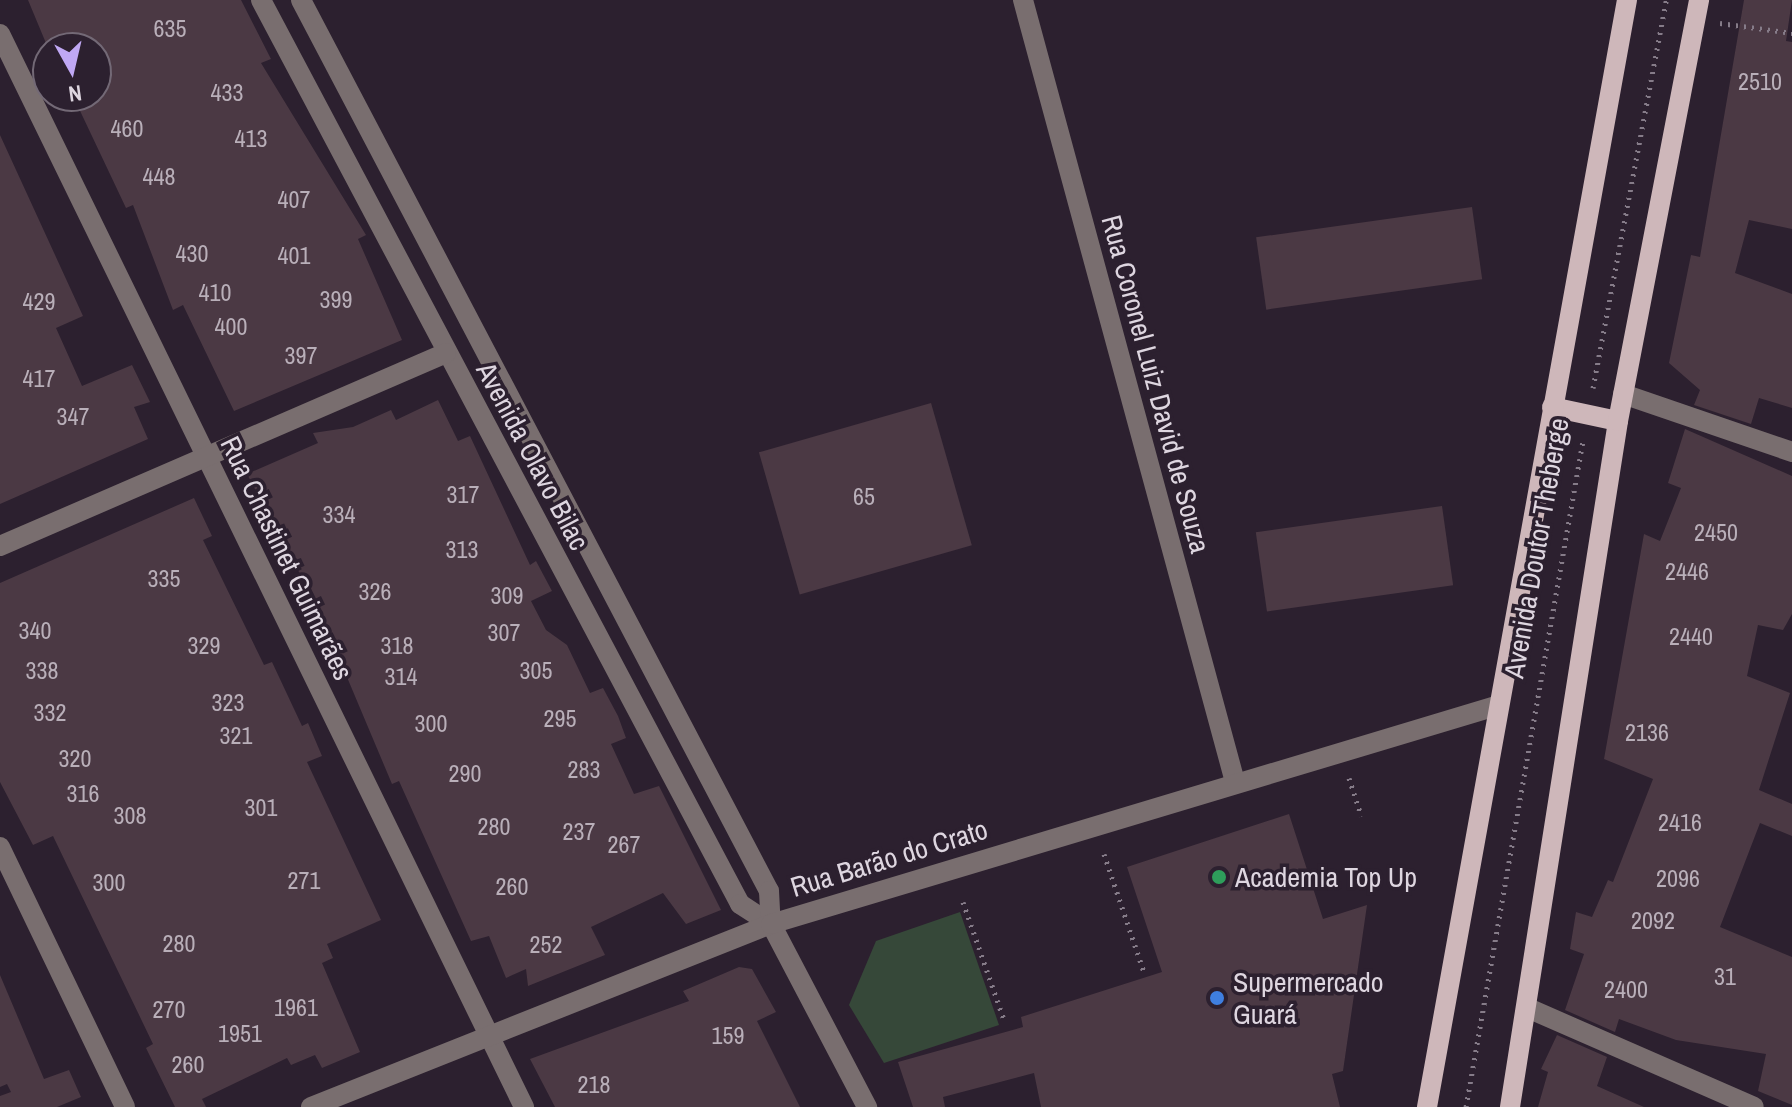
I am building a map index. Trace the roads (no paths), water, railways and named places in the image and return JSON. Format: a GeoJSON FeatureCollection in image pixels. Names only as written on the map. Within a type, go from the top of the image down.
{"type":"FeatureCollection","features":[{"type":"Feature","properties":{"kind":"main road","name":"Avenida Doutor Theberge"},"geometry":{"type":"LineString","coordinates":[[1427,1107],[1627,0]]}},
{"type":"Feature","properties":{"kind":"main road"},"geometry":{"type":"LineString","coordinates":[[1510,1107],[1530,1009],[1618,421],[1697,10]]}},
{"type":"Feature","properties":{"kind":"main road"},"geometry":{"type":"LineString","coordinates":[[1552,407],[1618,421]]}},
{"type":"Feature","properties":{"kind":"street","name":"Avenida Olavo Bilac"},"geometry":{"type":"LineString","coordinates":[[261,0],[740,904],[771,924]]}},
{"type":"Feature","properties":{"kind":"street","name":"Avenida Olavo Bilac"},"geometry":{"type":"LineString","coordinates":[[301,0],[769,891],[771,924],[867,1107]]}},
{"type":"Feature","properties":{"kind":"street","name":"Rua Coronel Luiz David de Souza"},"geometry":{"type":"LineString","coordinates":[[1023,0],[1235,782]]}},
{"type":"Feature","properties":{"kind":"street","name":"Rua Chastinet Guimarães"},"geometry":{"type":"LineString","coordinates":[[0,34],[524,1107]]}},
{"type":"Feature","properties":{"kind":"street"},"geometry":{"type":"LineString","coordinates":[[0,546],[446,353]]}},
{"type":"Feature","properties":{"kind":"street"},"geometry":{"type":"LineString","coordinates":[[1623,394],[1792,452]]}},
{"type":"Feature","properties":{"kind":"street","name":"Rua Barão do Crato"},"geometry":{"type":"LineString","coordinates":[[311,1107],[771,924],[1499,705]]}},
{"type":"Feature","properties":{"kind":"street"},"geometry":{"type":"LineString","coordinates":[[0,847],[125,1107]]}},
{"type":"Feature","properties":{"kind":"street"},"geometry":{"type":"LineString","coordinates":[[1530,1009],[1754,1107]]}},
{"type":"Feature","properties":{"kind":"place","name":"Academia Top Up"},"geometry":{"type":"Point","coordinates":[1219,877]}},
{"type":"Feature","properties":{"kind":"place","name":"Supermercado Guará"},"geometry":{"type":"Point","coordinates":[1217,998]}}]}
